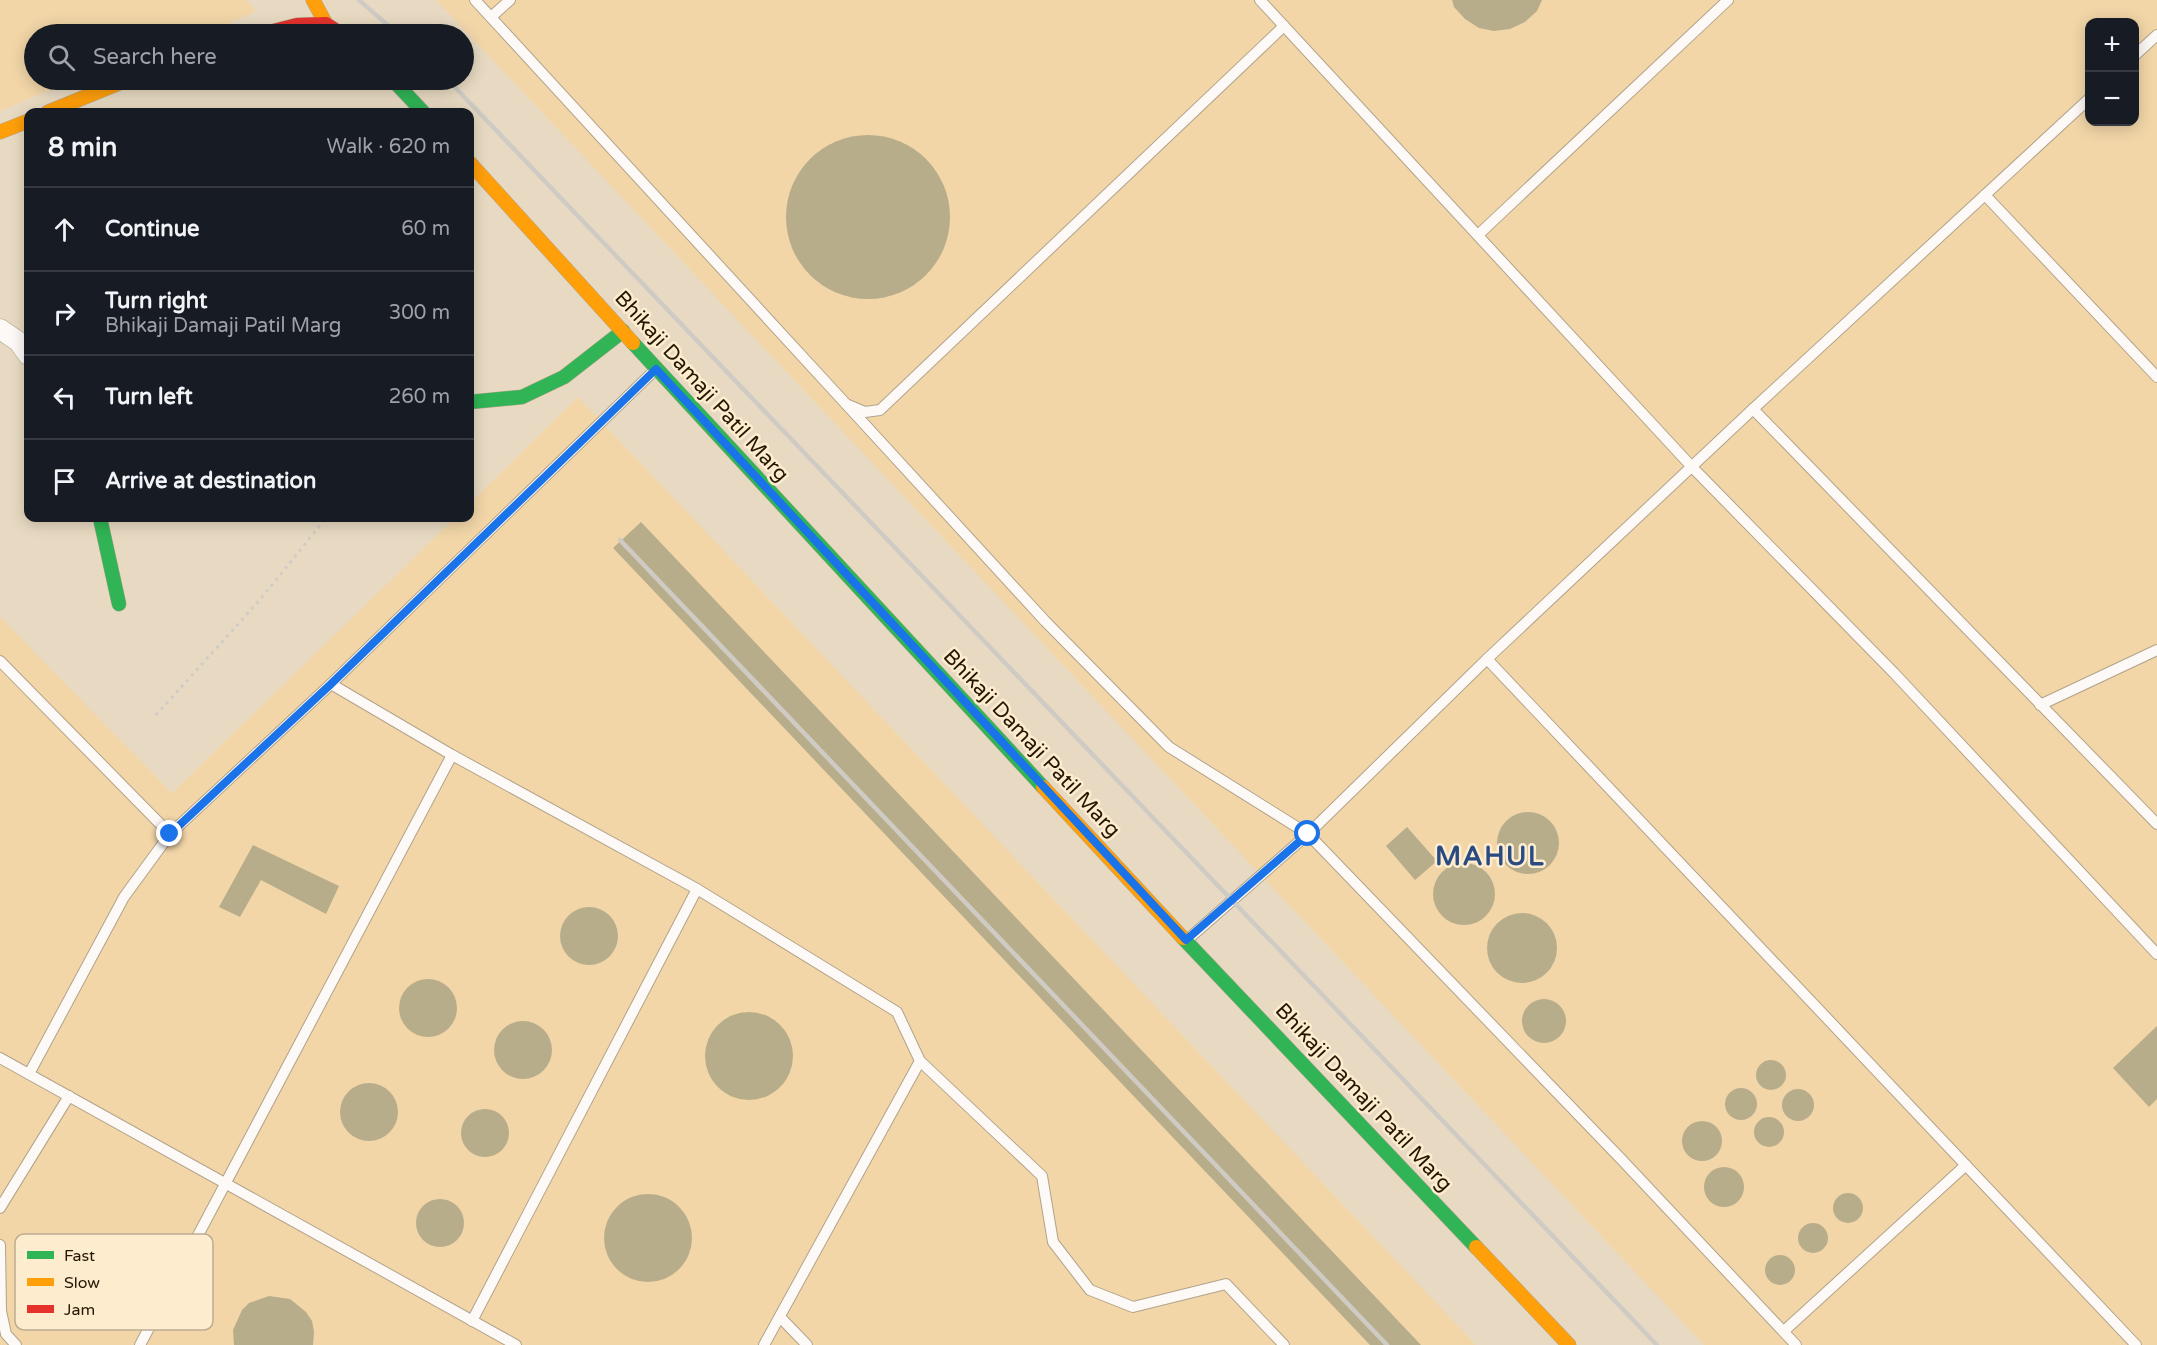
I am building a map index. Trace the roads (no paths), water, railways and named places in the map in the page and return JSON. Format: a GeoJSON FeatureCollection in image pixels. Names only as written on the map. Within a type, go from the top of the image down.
{"type":"FeatureCollection","features":[{"type":"Feature","properties":{"kind":"street"},"geometry":{"type":"LineString","coordinates":[[313,0],[326,24]]}},
{"type":"Feature","properties":{"kind":"street"},"geometry":{"type":"LineString","coordinates":[[58,108],[102,90]]}},
{"type":"Feature","properties":{"kind":"street"},"geometry":{"type":"LineString","coordinates":[[402,90],[419,108]]}},
{"type":"Feature","properties":{"kind":"street"},"geometry":{"type":"LineString","coordinates":[[0,132],[24,123]]}},
{"type":"Feature","properties":{"kind":"street","name":"Bhikaji Damaji Patil Marg"},"geometry":{"type":"LineString","coordinates":[[474,167],[656,369],[1186,940],[1569,1345]]}},
{"type":"Feature","properties":{"kind":"street"},"geometry":{"type":"LineString","coordinates":[[0,329],[19,342],[24,349]]}},
{"type":"Feature","properties":{"kind":"street"},"geometry":{"type":"LineString","coordinates":[[474,402],[522,397],[564,377],[623,331]]}},
{"type":"Feature","properties":{"kind":"street"},"geometry":{"type":"LineString","coordinates":[[101,522],[118,604]]}},
{"type":"Feature","properties":{"kind":"lane"},"geometry":{"type":"LineString","coordinates":[[475,0],[1045,621],[1169,747],[1308,834],[1796,1345]]}},
{"type":"Feature","properties":{"kind":"lane"},"geometry":{"type":"LineString","coordinates":[[492,17],[510,0]]}},
{"type":"Feature","properties":{"kind":"lane"},"geometry":{"type":"LineString","coordinates":[[1260,0],[1692,467],[1894,673],[2157,954]]}},
{"type":"Feature","properties":{"kind":"lane"},"geometry":{"type":"LineString","coordinates":[[1478,235],[1728,0]]}},
{"type":"Feature","properties":{"kind":"lane"},"geometry":{"type":"LineString","coordinates":[[846,404],[865,412],[880,410],[1284,26]]}},
{"type":"Feature","properties":{"kind":"lane"},"geometry":{"type":"LineString","coordinates":[[2139,51],[2157,35]]}},
{"type":"Feature","properties":{"kind":"lane"},"geometry":{"type":"LineString","coordinates":[[1186,940],[1308,834],[1487,659],[1753,409],[2085,103]]}},
{"type":"Feature","properties":{"kind":"lane"},"geometry":{"type":"LineString","coordinates":[[1985,195],[2157,377]]}},
{"type":"Feature","properties":{"kind":"lane"},"geometry":{"type":"LineString","coordinates":[[29,1074],[124,897],[170,834],[331,684],[656,369]]}},
{"type":"Feature","properties":{"kind":"lane"},"geometry":{"type":"LineString","coordinates":[[1753,409],[2157,824]]}},
{"type":"Feature","properties":{"kind":"lane"},"geometry":{"type":"LineString","coordinates":[[2040,705],[2157,650]]}},
{"type":"Feature","properties":{"kind":"lane"},"geometry":{"type":"LineString","coordinates":[[1487,659],[2136,1345]]}},
{"type":"Feature","properties":{"kind":"lane"},"geometry":{"type":"LineString","coordinates":[[0,661],[170,834]]}},
{"type":"Feature","properties":{"kind":"lane"},"geometry":{"type":"LineString","coordinates":[[331,684],[452,755],[697,889],[897,1012],[920,1061],[1042,1176],[1053,1242],[1090,1290],[1133,1307],[1226,1284],[1284,1345]]}},
{"type":"Feature","properties":{"kind":"lane"},"geometry":{"type":"LineString","coordinates":[[200,1234],[452,755]]}},
{"type":"Feature","properties":{"kind":"lane"},"geometry":{"type":"LineString","coordinates":[[472,1322],[697,889]]}},
{"type":"Feature","properties":{"kind":"lane"},"geometry":{"type":"LineString","coordinates":[[0,1058],[516,1345]]}},
{"type":"Feature","properties":{"kind":"lane"},"geometry":{"type":"LineString","coordinates":[[764,1345],[920,1061]]}},
{"type":"Feature","properties":{"kind":"lane"},"geometry":{"type":"LineString","coordinates":[[0,1208],[69,1096]]}},
{"type":"Feature","properties":{"kind":"lane"},"geometry":{"type":"LineString","coordinates":[[1784,1331],[1966,1165]]}},
{"type":"Feature","properties":{"kind":"lane"},"geometry":{"type":"LineString","coordinates":[[0,1245],[1,1311],[6,1334],[16,1345]]}},
{"type":"Feature","properties":{"kind":"lane"},"geometry":{"type":"LineString","coordinates":[[780,1317],[807,1345]]}},
{"type":"Feature","properties":{"kind":"lane"},"geometry":{"type":"LineString","coordinates":[[141,1345],[149,1330]]}},
{"type":"Feature","properties":{"kind":"railway"},"geometry":{"type":"LineString","coordinates":[[359,0],[387,24]]}},
{"type":"Feature","properties":{"kind":"railway"},"geometry":{"type":"LineString","coordinates":[[458,90],[1657,1345]]}},
{"type":"Feature","properties":{"kind":"railway"},"geometry":{"type":"LineString","coordinates":[[620,540],[1387,1345]]}},
{"type":"Feature","properties":{"kind":"district","name":"MAHUL"},"geometry":{"type":"Point","coordinates":[1490,856]}}]}
